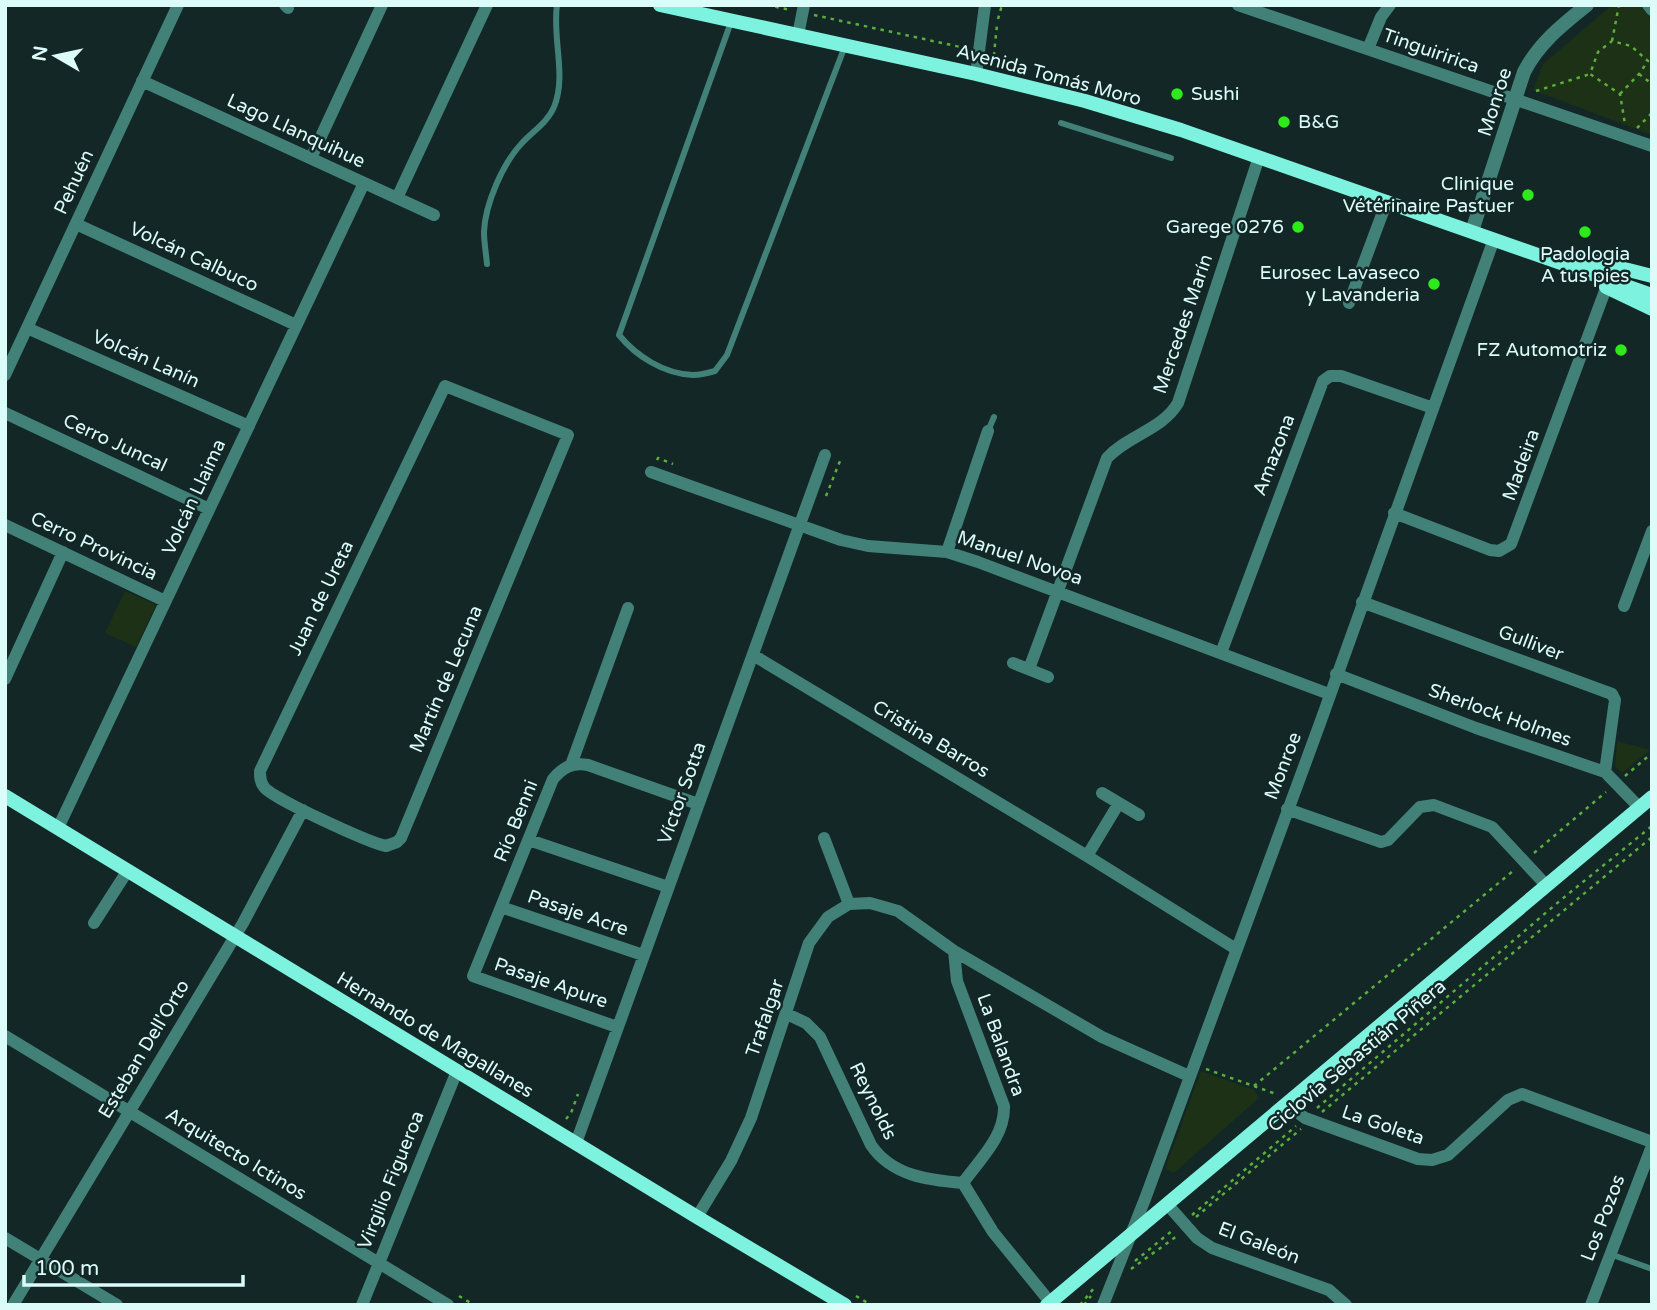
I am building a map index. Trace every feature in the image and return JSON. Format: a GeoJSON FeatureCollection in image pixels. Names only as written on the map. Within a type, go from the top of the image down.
{"type":"FeatureCollection","features":[{"type":"Feature","properties":{"kind":"main road","name":"Avenida Tomás Moro"},"geometry":{"type":"LineString","coordinates":[[660,5],[976,74],[1085,101],[1181,130],[1538,254],[1608,284],[1652,309]]}},
{"type":"Feature","properties":{"kind":"main road","name":"Avenida Tomás Moro"},"geometry":{"type":"LineString","coordinates":[[1538,254],[1592,261],[1652,275]]}},
{"type":"Feature","properties":{"kind":"main road","name":"Avenida Tomás Moro"},"geometry":{"type":"LineString","coordinates":[[1608,284],[1652,295]]}},
{"type":"Feature","properties":{"kind":"main road","name":"Hernando de Magallanes"},"geometry":{"type":"LineString","coordinates":[[5,796],[845,1305]]}},
{"type":"Feature","properties":{"kind":"main road"},"geometry":{"type":"LineString","coordinates":[[1048,1303],[1652,797]]}},
{"type":"Feature","properties":{"kind":"street","name":"Pehuén"},"geometry":{"type":"LineString","coordinates":[[5,375],[178,5]]}},
{"type":"Feature","properties":{"kind":"street"},"geometry":{"type":"LineString","coordinates":[[311,158],[382,5]]}},
{"type":"Feature","properties":{"kind":"street"},"geometry":{"type":"LineString","coordinates":[[397,198],[487,5]]}},
{"type":"Feature","properties":{"kind":"street"},"geometry":{"type":"LineString","coordinates":[[976,74],[985,5]]}},
{"type":"Feature","properties":{"kind":"street","name":"Tinguiririca"},"geometry":{"type":"LineString","coordinates":[[1238,5],[1652,146]]}},
{"type":"Feature","properties":{"kind":"street"},"geometry":{"type":"LineString","coordinates":[[1368,49],[1381,17],[1390,5]]}},
{"type":"Feature","properties":{"kind":"street","name":"Monroe"},"geometry":{"type":"LineString","coordinates":[[1472,231],[1524,72],[1538,48],[1587,5]]}},
{"type":"Feature","properties":{"kind":"street"},"geometry":{"type":"LineString","coordinates":[[1648,5],[1652,10]]}},
{"type":"Feature","properties":{"kind":"street"},"geometry":{"type":"LineString","coordinates":[[798,36],[804,9]]}},
{"type":"Feature","properties":{"kind":"street","name":"Lago Llanquihue"},"geometry":{"type":"LineString","coordinates":[[142,81],[434,215]]}},
{"type":"Feature","properties":{"kind":"street","name":"Mercedes Marín"},"geometry":{"type":"LineString","coordinates":[[1029,670],[1107,458],[1132,437],[1163,421],[1178,403],[1259,157]]}},
{"type":"Feature","properties":{"kind":"street","name":"Volcán Llaima"},"geometry":{"type":"LineString","coordinates":[[58,828],[364,183]]}},
{"type":"Feature","properties":{"kind":"street"},"geometry":{"type":"LineString","coordinates":[[1349,303],[1387,201]]}},
{"type":"Feature","properties":{"kind":"street","name":"Volcán Calbuco"},"geometry":{"type":"LineString","coordinates":[[76,223],[296,325]]}},
{"type":"Feature","properties":{"kind":"street","name":"Monroe"},"geometry":{"type":"LineString","coordinates":[[1103,1305],[1236,949],[1494,239]]}},
{"type":"Feature","properties":{"kind":"street","name":"Madeira"},"geometry":{"type":"LineString","coordinates":[[1394,513],[1494,551],[1503,550],[1511,544],[1608,284]]}},
{"type":"Feature","properties":{"kind":"street","name":"Volcán Lanín"},"geometry":{"type":"LineString","coordinates":[[27,328],[249,426]]}},
{"type":"Feature","properties":{"kind":"street","name":"Amazona"},"geometry":{"type":"LineString","coordinates":[[1221,653],[1323,381],[1330,376],[1341,376],[1433,408]]}},
{"type":"Feature","properties":{"kind":"street","name":"Martín de Lecuna"},"geometry":{"type":"LineString","coordinates":[[303,810],[380,845],[391,845],[401,838],[568,435],[445,386]]}},
{"type":"Feature","properties":{"kind":"street","name":"Juan de Ureta"},"geometry":{"type":"LineString","coordinates":[[303,810],[265,789],[260,778],[262,765],[445,386]]}},
{"type":"Feature","properties":{"kind":"street","name":"Cerro Juncal"},"geometry":{"type":"LineString","coordinates":[[5,412],[209,509]]}},
{"type":"Feature","properties":{"kind":"street"},"geometry":{"type":"LineString","coordinates":[[947,552],[988,431]]}},
{"type":"Feature","properties":{"kind":"street","name":"Víctor Sotta"},"geometry":{"type":"LineString","coordinates":[[576,1143],[824,455]]}},
{"type":"Feature","properties":{"kind":"street","name":"Manuel Novoa"},"geometry":{"type":"LineString","coordinates":[[651,472],[799,526],[868,547],[947,552],[1329,694]]}},
{"type":"Feature","properties":{"kind":"street","name":"Cerro Provincia"},"geometry":{"type":"LineString","coordinates":[[5,525],[166,601]]}},
{"type":"Feature","properties":{"kind":"street"},"geometry":{"type":"LineString","coordinates":[[1624,606],[1652,531]]}},
{"type":"Feature","properties":{"kind":"street"},"geometry":{"type":"LineString","coordinates":[[5,679],[64,552]]}},
{"type":"Feature","properties":{"kind":"street","name":"Gulliver"},"geometry":{"type":"LineString","coordinates":[[1362,601],[1612,694],[1615,700],[1605,772]]}},
{"type":"Feature","properties":{"kind":"street","name":"Río Benni"},"geometry":{"type":"LineString","coordinates":[[473,976],[554,779],[564,768],[571,765],[628,608]]}},
{"type":"Feature","properties":{"kind":"street","name":"Cristina Barros"},"geometry":{"type":"LineString","coordinates":[[753,655],[1236,949]]}},
{"type":"Feature","properties":{"kind":"street"},"geometry":{"type":"LineString","coordinates":[[1013,663],[1048,677]]}},
{"type":"Feature","properties":{"kind":"street","name":"Sherlock Holmes"},"geometry":{"type":"LineString","coordinates":[[1336,674],[1476,728],[1605,772],[1639,807]]}},
{"type":"Feature","properties":{"kind":"street"},"geometry":{"type":"LineString","coordinates":[[571,765],[589,765],[698,804]]}},
{"type":"Feature","properties":{"kind":"street"},"geometry":{"type":"LineString","coordinates":[[1102,793],[1139,815]]}},
{"type":"Feature","properties":{"kind":"street"},"geometry":{"type":"LineString","coordinates":[[1087,856],[1118,803]]}},
{"type":"Feature","properties":{"kind":"street"},"geometry":{"type":"LineString","coordinates":[[1287,809],[1381,842],[1391,838],[1420,807],[1430,804],[1492,827],[1546,885]]}},
{"type":"Feature","properties":{"kind":"street","name":"Esteban Dell'Orto"},"geometry":{"type":"LineString","coordinates":[[13,1305],[235,936],[303,810]]}},
{"type":"Feature","properties":{"kind":"street"},"geometry":{"type":"LineString","coordinates":[[824,838],[849,904],[870,903],[889,907],[954,951],[1102,1037],[1191,1070]]}},
{"type":"Feature","properties":{"kind":"street"},"geometry":{"type":"LineString","coordinates":[[529,840],[668,887]]}},
{"type":"Feature","properties":{"kind":"street"},"geometry":{"type":"LineString","coordinates":[[94,923],[128,870]]}},
{"type":"Feature","properties":{"kind":"street","name":"Trafalgar"},"geometry":{"type":"LineString","coordinates":[[697,1217],[731,1161],[751,1118],[814,934],[828,917],[849,904]]}},
{"type":"Feature","properties":{"kind":"street","name":"Pasaje Acre"},"geometry":{"type":"LineString","coordinates":[[501,907],[643,955]]}},
{"type":"Feature","properties":{"kind":"street","name":"La Balandra"},"geometry":{"type":"LineString","coordinates":[[954,951],[957,981],[1004,1106],[1005,1118],[996,1139],[962,1183]]}},
{"type":"Feature","properties":{"kind":"street","name":"Pasaje Apure"},"geometry":{"type":"LineString","coordinates":[[473,976],[617,1027]]}},
{"type":"Feature","properties":{"kind":"street","name":"Reynolds"},"geometry":{"type":"LineString","coordinates":[[788,1014],[806,1023],[820,1037],[871,1145],[880,1158],[908,1174],[962,1183]]}},
{"type":"Feature","properties":{"kind":"street","name":"Arquitecto Ictinos"},"geometry":{"type":"LineString","coordinates":[[5,1036],[447,1305]]}},
{"type":"Feature","properties":{"kind":"street","name":"Virgilio Figueroa"},"geometry":{"type":"LineString","coordinates":[[362,1305],[457,1071]]}},
{"type":"Feature","properties":{"kind":"street","name":"La Goleta"},"geometry":{"type":"LineString","coordinates":[[1288,1102],[1310,1119],[1418,1159],[1432,1160],[1448,1155],[1508,1100],[1522,1094],[1652,1144]]}},
{"type":"Feature","properties":{"kind":"street","name":"Los Pozos"},"geometry":{"type":"LineString","coordinates":[[1591,1305],[1652,1144]]}},
{"type":"Feature","properties":{"kind":"street"},"geometry":{"type":"LineString","coordinates":[[962,1183],[993,1232],[1048,1303]]}},
{"type":"Feature","properties":{"kind":"street","name":"El Galeón"},"geometry":{"type":"LineString","coordinates":[[1167,1204],[1212,1248],[1329,1290],[1346,1305]]}},
{"type":"Feature","properties":{"kind":"street"},"geometry":{"type":"LineString","coordinates":[[5,1238],[117,1305]]}},
{"type":"Feature","properties":{"kind":"lane"},"geometry":{"type":"LineString","coordinates":[[487,264],[484,230],[493,193],[504,168],[519,146],[549,118],[555,106],[559,85],[557,5]]}},
{"type":"Feature","properties":{"kind":"lane"},"geometry":{"type":"LineString","coordinates":[[732,21],[619,335],[629,347],[648,361],[678,372],[694,375],[715,371],[727,355],[845,46]]}},
{"type":"Feature","properties":{"kind":"lane"},"geometry":{"type":"LineString","coordinates":[[1061,123],[1171,158]]}},
{"type":"Feature","properties":{"kind":"lane"},"geometry":{"type":"LineString","coordinates":[[988,431],[994,417]]}},
{"type":"Feature","properties":{"kind":"lane"},"geometry":{"type":"LineString","coordinates":[[1610,1254],[1652,1269]]}},
{"type":"Feature","properties":{"kind":"path"},"geometry":{"type":"LineString","coordinates":[[767,5],[804,9],[979,50]]}},
{"type":"Feature","properties":{"kind":"path"},"geometry":{"type":"LineString","coordinates":[[995,54],[1002,5]]}},
{"type":"Feature","properties":{"kind":"path"},"geometry":{"type":"LineString","coordinates":[[1590,74],[1598,51],[1612,41],[1619,5]]}},
{"type":"Feature","properties":{"kind":"path"},"geometry":{"type":"LineString","coordinates":[[1612,41],[1631,46],[1650,61],[1620,94]]}},
{"type":"Feature","properties":{"kind":"path"},"geometry":{"type":"LineString","coordinates":[[1533,92],[1590,74]]}},
{"type":"Feature","properties":{"kind":"path"},"geometry":{"type":"LineString","coordinates":[[1590,74],[1620,94],[1627,137]]}},
{"type":"Feature","properties":{"kind":"path"},"geometry":{"type":"LineString","coordinates":[[1639,75],[1652,84]]}},
{"type":"Feature","properties":{"kind":"path"},"geometry":{"type":"LineString","coordinates":[[1627,137],[1652,113]]}},
{"type":"Feature","properties":{"kind":"path"},"geometry":{"type":"LineString","coordinates":[[1254,1086],[1652,753]]}},
{"type":"Feature","properties":{"kind":"path","name":"Ciclovía Sebastián Piñera"},"geometry":{"type":"LineString","coordinates":[[1082,1305],[1098,1283],[1113,1277],[1186,1225],[1562,899],[1652,827]]}},
{"type":"Feature","properties":{"kind":"path"},"geometry":{"type":"LineString","coordinates":[[1082,1305],[1113,1277],[1136,1267],[1310,1119],[1652,837]]}},
{"type":"Feature","properties":{"kind":"path"},"geometry":{"type":"LineString","coordinates":[[1191,1070],[1254,1086],[1288,1102]]}},
{"type":"Feature","properties":{"kind":"green space"},"geometry":{"type":"Polygon","coordinates":[[[1612,5],[1640,5],[1652,20],[1652,135],[1533,90],[1543,64],[1612,5]]]}},
{"type":"Feature","properties":{"kind":"green space"},"geometry":{"type":"Polygon","coordinates":[[[125,591],[156,605],[136,647],[105,633],[125,591]]]}},
{"type":"Feature","properties":{"kind":"green space"},"geometry":{"type":"Polygon","coordinates":[[[1617,741],[1650,750],[1622,773],[1615,766],[1617,741]]]}},
{"type":"Feature","properties":{"kind":"green space"},"geometry":{"type":"Polygon","coordinates":[[[1201,1071],[1254,1090],[1259,1098],[1174,1173],[1165,1169],[1201,1071]]]}},
{"type":"Feature","properties":{"kind":"place","name":"Sushi"},"geometry":{"type":"Point","coordinates":[1177,94]}},
{"type":"Feature","properties":{"kind":"place","name":"B&G"},"geometry":{"type":"Point","coordinates":[1284,122]}},
{"type":"Feature","properties":{"kind":"place","name":"Clinique Vétérinaire Pastuer"},"geometry":{"type":"Point","coordinates":[1528,195]}},
{"type":"Feature","properties":{"kind":"place","name":"Garege 0276"},"geometry":{"type":"Point","coordinates":[1298,227]}},
{"type":"Feature","properties":{"kind":"place","name":"Padologia A tus pies"},"geometry":{"type":"Point","coordinates":[1585,232]}},
{"type":"Feature","properties":{"kind":"place","name":"Eurosec Lavaseco y Lavanderia"},"geometry":{"type":"Point","coordinates":[1434,284]}},
{"type":"Feature","properties":{"kind":"place","name":"FZ Automotriz"},"geometry":{"type":"Point","coordinates":[1621,350]}}]}
